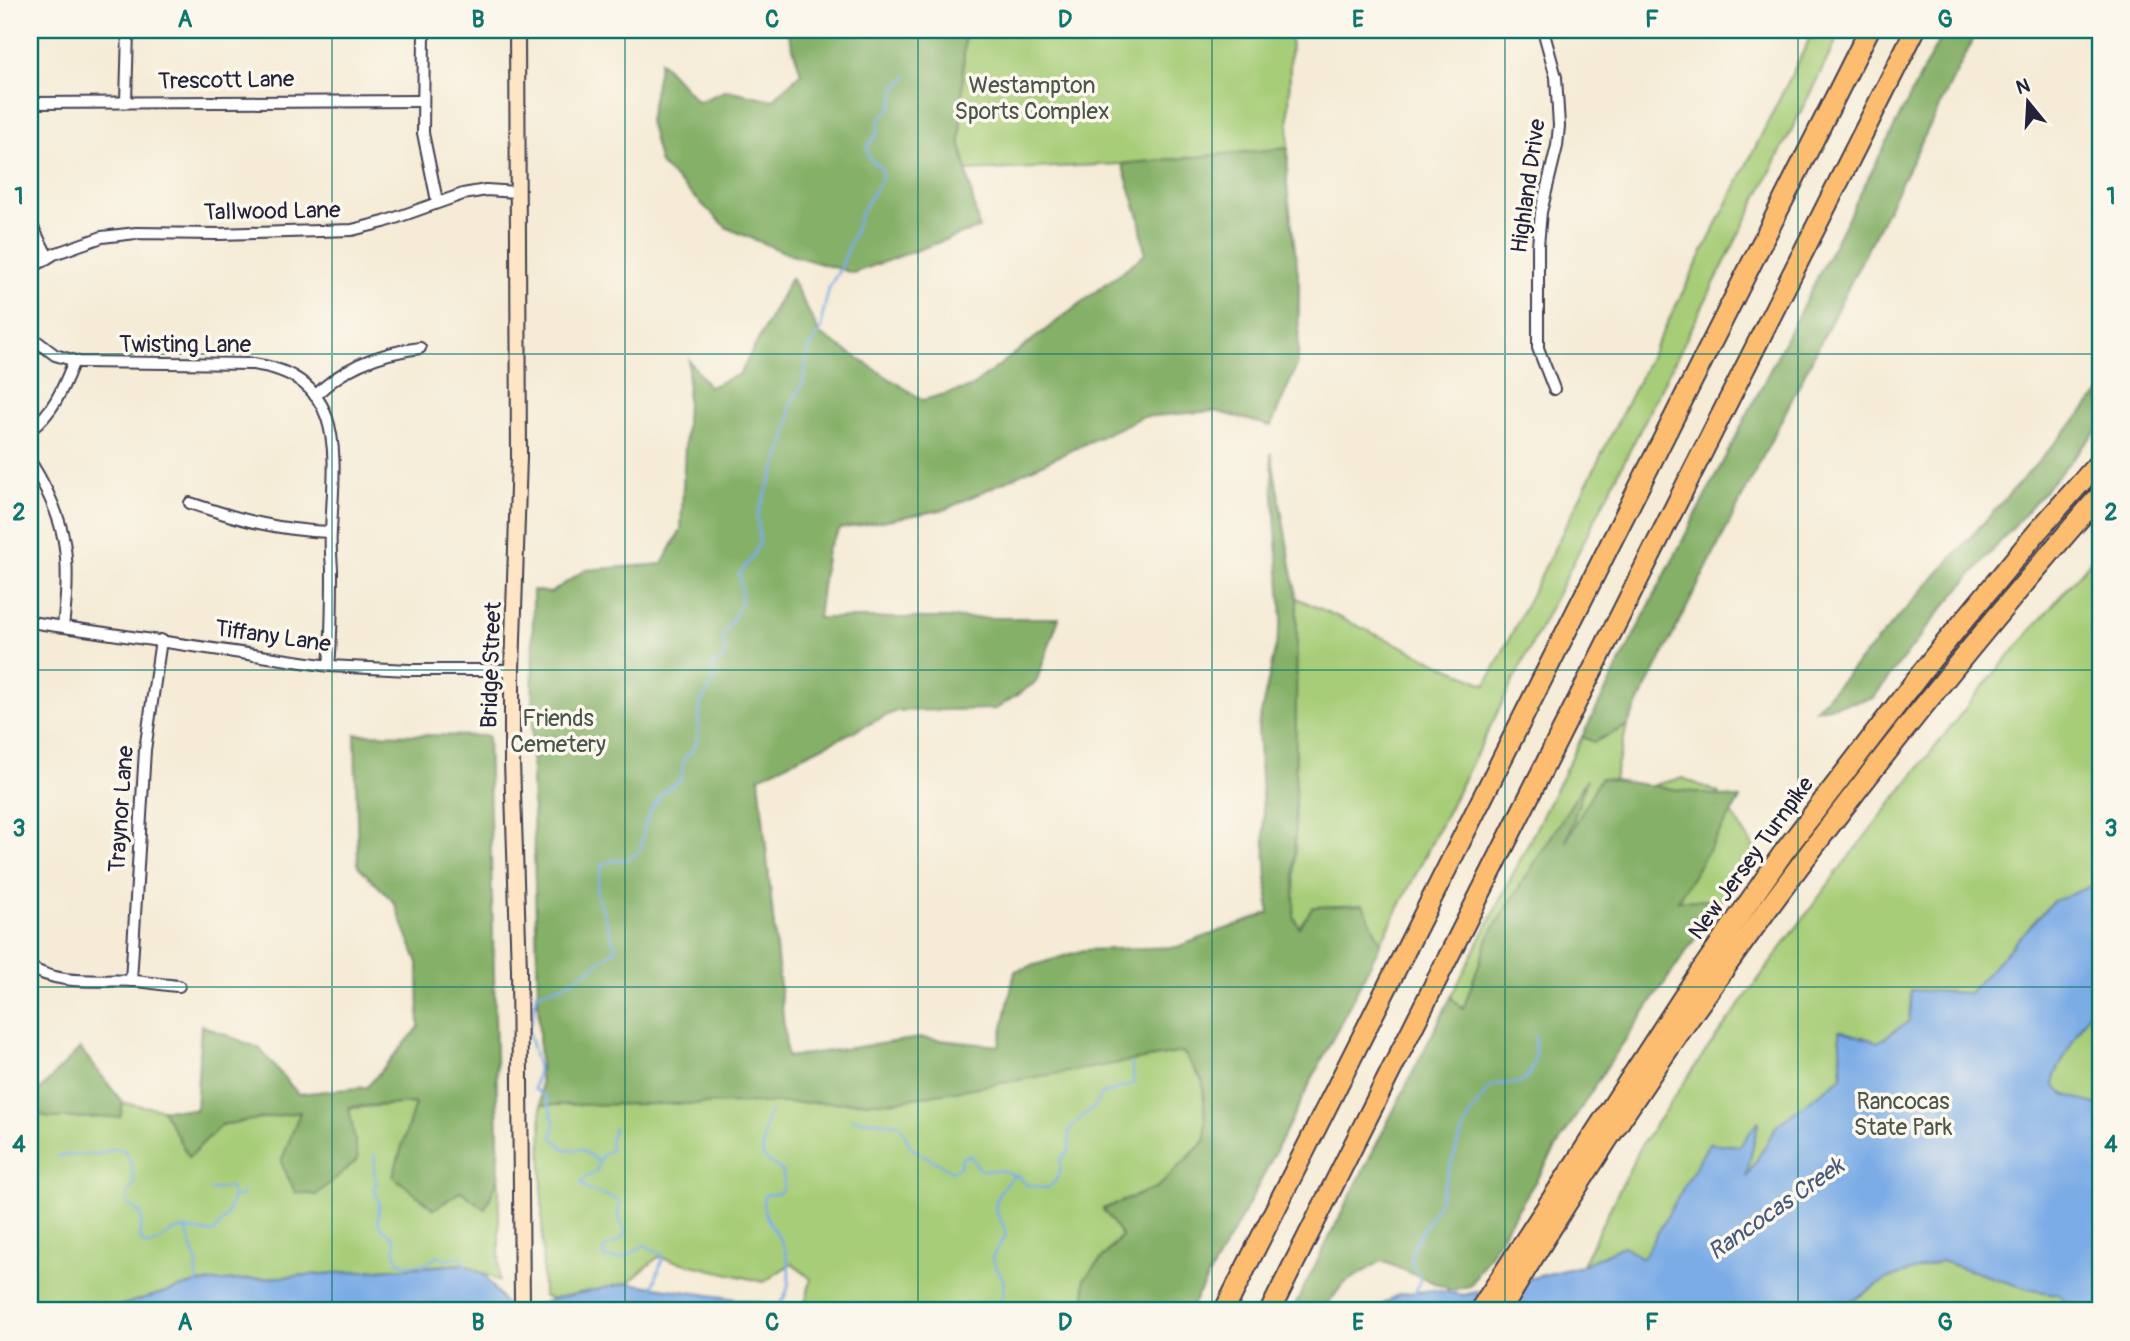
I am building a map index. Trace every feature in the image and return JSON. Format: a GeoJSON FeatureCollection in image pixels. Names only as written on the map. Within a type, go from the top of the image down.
{"type":"FeatureCollection","features":[{"type":"Feature","properties":{"kind":"highway"},"geometry":{"type":"LineString","coordinates":[[1223,1311],[1869,30]]}},
{"type":"Feature","properties":{"kind":"highway"},"geometry":{"type":"LineString","coordinates":[[1270,1311],[1915,30]]}},
{"type":"Feature","properties":{"kind":"highway","name":"New Jersey Turnpike"},"geometry":{"type":"LineString","coordinates":[[1501,1311],[1523,1258],[1691,985],[1815,810],[1932,659],[2100,461]]}},
{"type":"Feature","properties":{"kind":"highway","name":"New Jersey Turnpike"},"geometry":{"type":"LineString","coordinates":[[1479,1311],[1523,1258],[1669,1047],[1814,845],[1942,682],[2100,495]]}},
{"type":"Feature","properties":{"kind":"main road","name":"Bridge Street"},"geometry":{"type":"LineString","coordinates":[[517,30],[519,457],[512,670],[512,763],[519,969],[522,1302]]}},
{"type":"Feature","properties":{"kind":"street"},"geometry":{"type":"LineString","coordinates":[[126,102],[128,30]]}},
{"type":"Feature","properties":{"kind":"street"},"geometry":{"type":"LineString","coordinates":[[424,30],[423,133],[437,201]]}},
{"type":"Feature","properties":{"kind":"street","name":"Highland Drive"},"geometry":{"type":"LineString","coordinates":[[1544,30],[1556,77],[1559,126],[1557,146],[1541,212],[1538,246],[1538,348],[1553,389]]}},
{"type":"Feature","properties":{"kind":"street","name":"Trescott Lane"},"geometry":{"type":"LineString","coordinates":[[30,103],[423,101]]}},
{"type":"Feature","properties":{"kind":"street","name":"Tallwood Lane"},"geometry":{"type":"LineString","coordinates":[[30,269],[48,257],[85,242],[136,233],[218,234],[352,230],[384,222],[437,201],[486,190],[517,192]]}},
{"type":"Feature","properties":{"kind":"street"},"geometry":{"type":"LineString","coordinates":[[30,222],[48,257]]}},
{"type":"Feature","properties":{"kind":"street","name":"Twisting Lane"},"geometry":{"type":"LineString","coordinates":[[30,336],[55,355],[74,361],[118,364],[238,363],[266,366],[290,376],[315,396],[325,410],[332,435],[330,666]]}},
{"type":"Feature","properties":{"kind":"street"},"geometry":{"type":"LineString","coordinates":[[315,396],[338,376],[357,365],[378,357],[419,348]]}},
{"type":"Feature","properties":{"kind":"street"},"geometry":{"type":"LineString","coordinates":[[30,430],[43,419],[57,400],[74,361]]}},
{"type":"Feature","properties":{"kind":"street"},"geometry":{"type":"LineString","coordinates":[[30,461],[50,494],[62,528],[68,585],[63,626]]}},
{"type":"Feature","properties":{"kind":"street"},"geometry":{"type":"LineString","coordinates":[[190,503],[260,525],[294,531],[330,532]]}},
{"type":"Feature","properties":{"kind":"street","name":"Tiffany Lane"},"geometry":{"type":"LineString","coordinates":[[30,622],[330,666],[399,670],[512,670]]}},
{"type":"Feature","properties":{"kind":"street","name":"Traynor Lane"},"geometry":{"type":"LineString","coordinates":[[131,981],[145,750],[161,640]]}},
{"type":"Feature","properties":{"kind":"street"},"geometry":{"type":"LineString","coordinates":[[30,967],[47,975],[72,979],[179,986]]}},
{"type":"Feature","properties":{"kind":"green space","name":"Westampton Sports Complex"},"geometry":{"type":"Polygon","coordinates":[[[965,30],[1291,30],[1288,148],[1122,164],[967,171],[960,141],[965,30]]]}},
{"type":"Feature","properties":{"kind":"green space"},"geometry":{"type":"Polygon","coordinates":[[[965,30],[960,141],[979,228],[853,273],[791,255],[727,228],[660,164],[649,121],[660,61],[698,102],[727,90],[773,100],[801,73],[788,32],[965,30]]]}},
{"type":"Feature","properties":{"kind":"green space"},"geometry":{"type":"Polygon","coordinates":[[[1814,30],[1842,30],[1381,943],[1362,905],[1299,927],[1294,917],[1297,598],[1486,685],[1814,30]]]}},
{"type":"Feature","properties":{"kind":"green space"},"geometry":{"type":"Polygon","coordinates":[[[1944,30],[1978,30],[1627,726],[1594,742],[1582,737],[1944,30]]]}},
{"type":"Feature","properties":{"kind":"green space","name":"Friends Cemetery"},"geometry":{"type":"Polygon","coordinates":[[[1288,148],[1287,185],[1299,283],[1298,363],[1271,426],[1215,411],[1142,417],[946,509],[840,529],[827,549],[818,618],[1059,618],[1036,682],[996,709],[896,711],[759,777],[787,1057],[921,1038],[999,1046],[1015,971],[1084,950],[1177,947],[1269,913],[1258,727],[1282,618],[1271,453],[1297,598],[1294,917],[1299,927],[1313,907],[1363,905],[1381,943],[1253,1196],[1189,1311],[1101,1311],[1086,1303],[1084,1279],[1122,1236],[1103,1209],[1158,1187],[1206,1140],[1203,1082],[1183,1052],[890,1102],[541,1105],[532,777],[533,590],[550,593],[585,570],[662,564],[681,530],[689,360],[709,387],[740,374],[791,278],[820,334],[923,400],[971,387],[1145,254],[1139,217],[1122,164],[1288,148]]]}},
{"type":"Feature","properties":{"kind":"green space"},"geometry":{"type":"Polygon","coordinates":[[[2100,393],[2100,427],[1941,610],[1873,698],[1815,710],[2100,393]]]}},
{"type":"Feature","properties":{"kind":"green space","name":"Rancocas State Park"},"geometry":{"type":"Polygon","coordinates":[[[2100,550],[2100,1311],[1559,1311],[1642,1144],[1705,1052],[1841,867],[1975,696],[2100,550]]]}},
{"type":"Feature","properties":{"kind":"green space"},"geometry":{"type":"Polygon","coordinates":[[[1627,726],[1605,816],[1636,789],[1683,778],[1719,793],[1756,851],[1721,901],[1581,898],[1562,854],[1585,783],[1489,936],[1463,1010],[1451,997],[1582,737],[1594,742],[1627,726]]]}},
{"type":"Feature","properties":{"kind":"green space"},"geometry":{"type":"Polygon","coordinates":[[[355,734],[488,736],[499,1177],[485,1209],[461,1191],[434,1209],[393,1176],[415,1103],[349,1107],[358,1159],[316,1195],[295,1192],[281,1162],[300,1112],[221,1125],[189,1157],[162,1109],[196,1110],[201,1025],[259,1048],[298,1094],[367,1087],[419,1027],[418,963],[394,902],[358,866],[355,734]]]}},
{"type":"Feature","properties":{"kind":"green space"},"geometry":{"type":"Polygon","coordinates":[[[1600,778],[1740,799],[1678,900],[1721,901],[1606,1068],[1470,1286],[1451,1290],[1382,1261],[1343,1284],[1323,1311],[1292,1311],[1451,997],[1463,1009],[1489,936],[1587,779],[1566,842],[1600,778]]]}},
{"type":"Feature","properties":{"kind":"green space"},"geometry":{"type":"Polygon","coordinates":[[[80,1048],[123,1103],[120,1117],[49,1118],[30,1110],[30,1078],[39,1091],[80,1048]]]}},
{"type":"Feature","properties":{"kind":"green space"},"geometry":{"type":"Polygon","coordinates":[[[1184,1052],[1203,1082],[1206,1140],[1158,1187],[1103,1209],[1122,1235],[1084,1279],[1086,1303],[1101,1311],[809,1311],[804,1309],[811,1279],[792,1263],[764,1282],[658,1257],[628,1283],[552,1299],[543,1296],[541,1105],[890,1101],[1184,1052]]]}},
{"type":"Feature","properties":{"kind":"green space"},"geometry":{"type":"Polygon","coordinates":[[[123,1103],[162,1109],[189,1157],[220,1125],[301,1112],[415,1103],[461,1191],[485,1208],[499,1177],[499,1281],[463,1264],[196,1283],[102,1311],[30,1311],[30,1110],[49,1118],[120,1117],[123,1103]]]}},
{"type":"Feature","properties":{"kind":"water","name":"Rancocas Creek"},"geometry":{"type":"Polygon","coordinates":[[[2100,883],[2100,995],[2055,1075],[2054,1086],[2064,1094],[2100,1106],[2100,1311],[2073,1311],[2058,1294],[2031,1290],[1941,1261],[1887,1279],[1836,1311],[1373,1311],[1399,1294],[1434,1290],[1464,1295],[1580,1266],[1623,1246],[1643,1258],[1709,1143],[1740,1146],[1759,1120],[1746,1178],[1777,1125],[1842,1077],[1839,1030],[1878,1042],[1909,1021],[1911,990],[1969,993],[2053,901],[2100,883]]]}},
{"type":"Feature","properties":{"kind":"water"},"geometry":{"type":"Polygon","coordinates":[[[464,1264],[485,1276],[510,1311],[102,1311],[196,1283],[464,1264]]]}},
{"type":"Feature","properties":{"kind":"water"},"geometry":{"type":"Polygon","coordinates":[[[628,1283],[809,1311],[528,1311],[552,1299],[628,1283]]]}},
{"type":"Feature","properties":{"kind":"waterway"},"geometry":{"type":"LineString","coordinates":[[598,1161],[581,1149],[566,1150],[552,1137],[555,1125],[546,1097],[534,1089],[538,1068],[528,1030],[536,994],[564,985],[616,949],[596,892],[602,866],[640,852],[650,812],[663,792],[681,780],[684,759],[694,748],[698,737],[700,705],[714,680],[712,666],[726,655],[722,639],[741,603],[739,574],[752,558],[760,541],[757,516],[781,454],[790,420],[790,406],[803,383],[808,351],[822,328],[829,288],[842,265],[861,213],[882,178],[882,169],[869,158],[867,146],[876,136],[880,119],[892,106],[897,87],[907,77]]}},
{"type":"Feature","properties":{"kind":"waterway"},"geometry":{"type":"LineString","coordinates":[[1415,1293],[1420,1279],[1411,1262],[1412,1252],[1437,1205],[1471,1114],[1491,1086],[1513,1084],[1527,1077],[1533,1065],[1535,1036]]}},
{"type":"Feature","properties":{"kind":"waterway"},"geometry":{"type":"LineString","coordinates":[[851,1119],[900,1124],[911,1148],[952,1171],[960,1167],[962,1158],[970,1155],[980,1170],[1005,1171],[1018,1176],[1027,1185],[1047,1188],[1056,1180],[1061,1159],[1069,1151],[1069,1131],[1082,1116],[1094,1108],[1102,1094],[1134,1083],[1132,1064]]}},
{"type":"Feature","properties":{"kind":"waterway"},"geometry":{"type":"LineString","coordinates":[[771,1111],[764,1134],[763,1153],[768,1161],[783,1172],[784,1187],[779,1193],[765,1195],[763,1207],[783,1245],[787,1259],[789,1283],[780,1303],[781,1311]]}},
{"type":"Feature","properties":{"kind":"waterway"},"geometry":{"type":"LineString","coordinates":[[614,1128],[611,1150],[602,1155],[596,1172],[581,1183],[586,1189],[617,1199],[620,1203],[618,1215],[626,1233],[604,1249],[604,1258],[622,1259],[645,1245],[662,1255],[653,1287]]}},
{"type":"Feature","properties":{"kind":"waterway"},"geometry":{"type":"LineString","coordinates":[[57,1156],[124,1150],[131,1163],[134,1182],[126,1201],[141,1214],[140,1236],[147,1245],[176,1230],[214,1232],[226,1217],[233,1197],[241,1196],[242,1192]]}},
{"type":"Feature","properties":{"kind":"waterway"},"geometry":{"type":"LineString","coordinates":[[375,1155],[374,1172],[377,1183],[374,1187],[379,1203],[378,1222],[394,1238],[399,1262],[421,1264],[438,1255],[446,1260],[461,1258],[466,1268]]}},
{"type":"Feature","properties":{"kind":"waterway"},"geometry":{"type":"LineString","coordinates":[[988,1311],[991,1305],[1002,1299],[1004,1291],[1003,1280],[992,1257],[1006,1235],[996,1212],[996,1201],[1001,1190],[1014,1176]]}},
{"type":"Feature","properties":{"kind":"waterway"},"geometry":{"type":"LineString","coordinates":[[211,1190],[230,1187],[233,1197]]}},
{"type":"Feature","properties":{"kind":"waterway"},"geometry":{"type":"LineString","coordinates":[[186,1229],[197,1263],[197,1284]]}}]}
